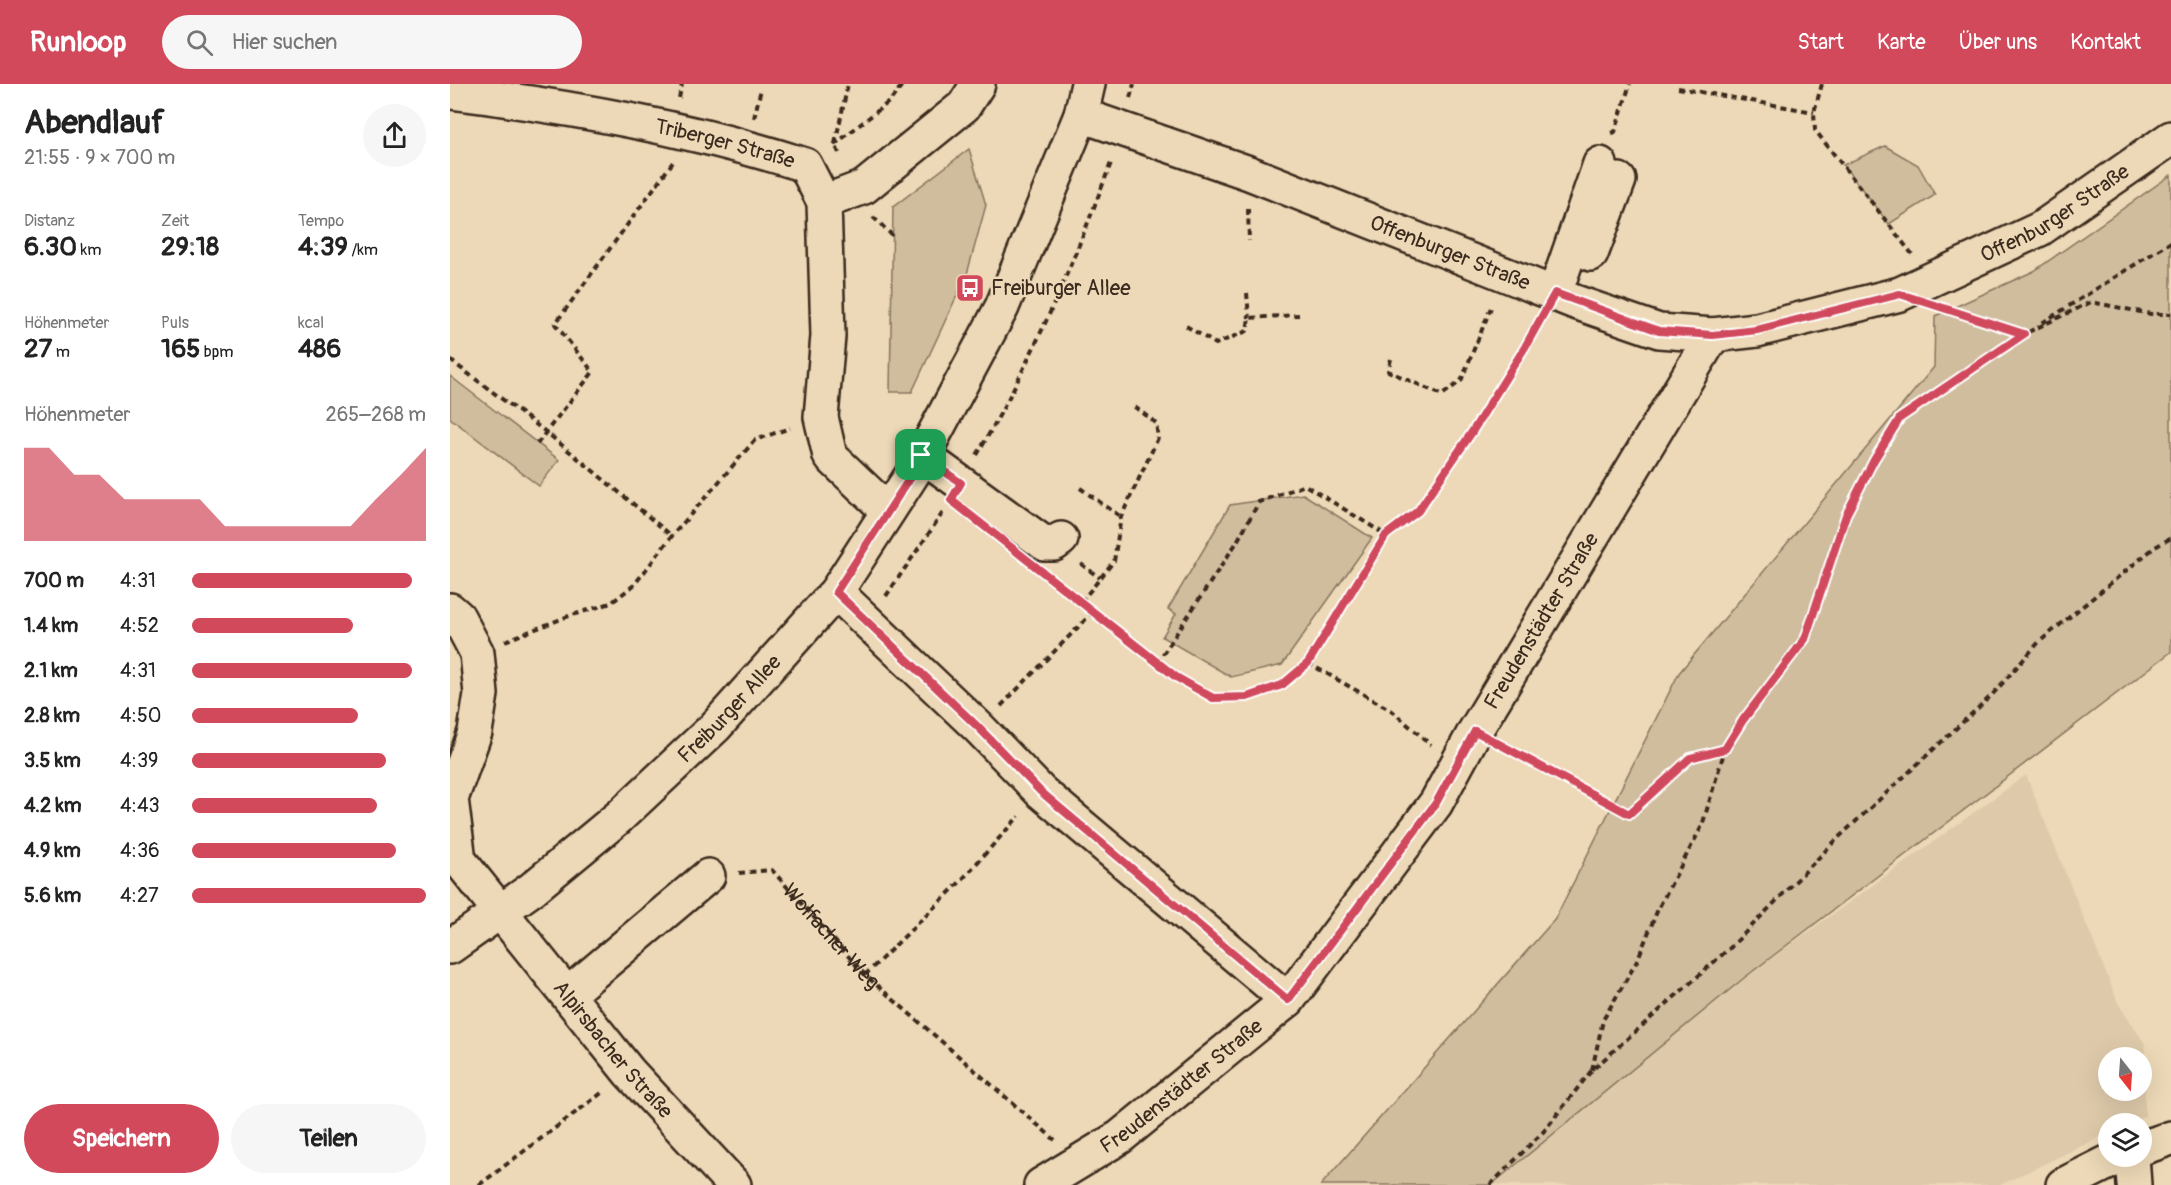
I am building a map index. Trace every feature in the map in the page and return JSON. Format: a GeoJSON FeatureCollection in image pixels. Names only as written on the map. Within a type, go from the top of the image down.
{"type":"FeatureCollection","features":[{"type":"Feature","properties":{"kind":"street"},"geometry":{"type":"LineString","coordinates":[[824,202],[864,187],[964,106],[978,84]]}},
{"type":"Feature","properties":{"kind":"street","name":"Freiburger Allee"},"geometry":{"type":"LineString","coordinates":[[450,947],[532,889],[619,818],[698,744],[836,592],[921,455],[1002,307],[1081,115],[1088,84]]}},
{"type":"Feature","properties":{"kind":"street","name":"Triberger Straße"},"geometry":{"type":"LineString","coordinates":[[450,92],[599,114],[694,133],[805,165],[824,202],[828,336],[821,417],[830,456],[888,511]]}},
{"type":"Feature","properties":{"kind":"street","name":"Offenburger Straße"},"geometry":{"type":"LineString","coordinates":[[1081,115],[1249,173],[1565,298],[1659,331],[1713,335],[1757,330],[1900,294],[2040,229],[2160,148],[2171,138]]}},
{"type":"Feature","properties":{"kind":"street"},"geometry":{"type":"LineString","coordinates":[[1565,298],[1609,172]]}},
{"type":"Feature","properties":{"kind":"street","name":"Freudenstädter Straße"},"geometry":{"type":"LineString","coordinates":[[1041,1185],[1120,1137],[1288,1000],[1436,803],[1475,731],[1713,335]]}},
{"type":"Feature","properties":{"kind":"street"},"geometry":{"type":"LineString","coordinates":[[921,455],[1045,544],[1054,544],[1061,539]]}},
{"type":"Feature","properties":{"kind":"street"},"geometry":{"type":"LineString","coordinates":[[836,592],[979,728],[1040,791],[1288,1000]]}},
{"type":"Feature","properties":{"kind":"street"},"geometry":{"type":"LineString","coordinates":[[450,610],[458,617],[477,653]]}},
{"type":"Feature","properties":{"kind":"street","name":"Alpirsbacher Straße"},"geometry":{"type":"LineString","coordinates":[[477,653],[481,694],[475,732],[451,799],[459,860],[629,1072],[734,1185]]}},
{"type":"Feature","properties":{"kind":"street"},"geometry":{"type":"LineString","coordinates":[[568,994],[708,876]]}},
{"type":"Feature","properties":{"kind":"street"},"geometry":{"type":"LineString","coordinates":[[2152,1145],[2171,1138]]}},
{"type":"Feature","properties":{"kind":"street"},"geometry":{"type":"LineString","coordinates":[[2063,1185],[2099,1167]]}},
{"type":"Feature","properties":{"kind":"street"},"geometry":{"type":"LineString","coordinates":[[2133,1167],[2134,1185]]}},
{"type":"Feature","properties":{"kind":"path"},"geometry":{"type":"LineString","coordinates":[[835,144],[848,84]]}},
{"type":"Feature","properties":{"kind":"path"},"geometry":{"type":"LineString","coordinates":[[805,165],[890,101],[903,84]]}},
{"type":"Feature","properties":{"kind":"path"},"geometry":{"type":"LineString","coordinates":[[1822,84],[1814,112],[1815,130],[1859,183],[1931,279]]}},
{"type":"Feature","properties":{"kind":"path"},"geometry":{"type":"LineString","coordinates":[[1678,88],[1814,112]]}},
{"type":"Feature","properties":{"kind":"path"},"geometry":{"type":"LineString","coordinates":[[867,622],[915,555],[961,483],[1010,397],[1062,288],[1123,131]]}},
{"type":"Feature","properties":{"kind":"path"},"geometry":{"type":"LineString","coordinates":[[537,444],[593,372],[555,324],[694,133]]}},
{"type":"Feature","properties":{"kind":"path"},"geometry":{"type":"LineString","coordinates":[[1248,215],[1249,241]]}},
{"type":"Feature","properties":{"kind":"path"},"geometry":{"type":"LineString","coordinates":[[1592,1070],[1603,1020],[1637,961],[1658,909],[1702,826],[1725,749],[1743,720],[1805,639],[1846,515],[1874,460],[1900,418],[2024,334],[2171,242]]}},
{"type":"Feature","properties":{"kind":"path"},"geometry":{"type":"LineString","coordinates":[[1391,358],[1388,370],[1442,395],[1461,381],[1505,274]]}},
{"type":"Feature","properties":{"kind":"path"},"geometry":{"type":"LineString","coordinates":[[1186,326],[1216,344],[1247,331],[1249,318],[1247,293]]}},
{"type":"Feature","properties":{"kind":"path"},"geometry":{"type":"LineString","coordinates":[[1900,294],[2024,334],[2091,302],[2151,314],[2171,314]]}},
{"type":"Feature","properties":{"kind":"path"},"geometry":{"type":"LineString","coordinates":[[1048,577],[1157,663],[1213,698],[1247,697],[1282,685],[1308,663],[1386,535],[1418,511],[1472,432],[1525,347],[1565,298]]}},
{"type":"Feature","properties":{"kind":"path"},"geometry":{"type":"LineString","coordinates":[[1249,318],[1299,315]]}},
{"type":"Feature","properties":{"kind":"path"},"geometry":{"type":"LineString","coordinates":[[450,360],[546,432],[672,536]]}},
{"type":"Feature","properties":{"kind":"path"},"geometry":{"type":"LineString","coordinates":[[1081,602],[1114,561],[1121,518],[1158,438],[1156,423],[1132,405]]}},
{"type":"Feature","properties":{"kind":"path"},"geometry":{"type":"LineString","coordinates":[[477,653],[566,617],[611,603],[634,585],[672,536],[755,440],[821,417]]}},
{"type":"Feature","properties":{"kind":"path"},"geometry":{"type":"LineString","coordinates":[[1157,663],[1235,545],[1259,502],[1305,485],[1386,535]]}},
{"type":"Feature","properties":{"kind":"path"},"geometry":{"type":"LineString","coordinates":[[1080,488],[1121,518]]}},
{"type":"Feature","properties":{"kind":"path"},"geometry":{"type":"LineString","coordinates":[[1490,1185],[1544,1131],[1592,1070],[1731,947],[1838,838],[1992,695],[2039,642],[2155,547],[2171,538]]}},
{"type":"Feature","properties":{"kind":"path"},"geometry":{"type":"LineString","coordinates":[[979,728],[1093,612]]}},
{"type":"Feature","properties":{"kind":"path"},"geometry":{"type":"LineString","coordinates":[[1308,663],[1391,710],[1455,766]]}},
{"type":"Feature","properties":{"kind":"path"},"geometry":{"type":"LineString","coordinates":[[1475,731],[1629,814],[1690,758],[1725,749]]}},
{"type":"Feature","properties":{"kind":"path"},"geometry":{"type":"LineString","coordinates":[[865,975],[958,883],[1040,791]]}},
{"type":"Feature","properties":{"kind":"path","name":"Wolfacher Weg"},"geometry":{"type":"LineString","coordinates":[[708,876],[772,870],[865,975],[1080,1162]]}},
{"type":"Feature","properties":{"kind":"path"},"geometry":{"type":"LineString","coordinates":[[479,1185],[629,1072]]}},
{"type":"Feature","properties":{"kind":"shaded area"},"geometry":{"type":"Polygon","coordinates":[[[1885,146],[1918,165],[1935,195],[1889,224],[1843,165],[1885,146]]]}},
{"type":"Feature","properties":{"kind":"shaded area"},"geometry":{"type":"Polygon","coordinates":[[[969,149],[986,205],[967,274],[912,392],[890,392],[893,207],[969,149]]]}},
{"type":"Feature","properties":{"kind":"shaded area"},"geometry":{"type":"Polygon","coordinates":[[[2171,175],[2171,652],[1744,978],[1491,1185],[1321,1185],[1555,919],[1679,673],[1934,367],[1935,316],[2034,271],[2171,175]]]}},
{"type":"Feature","properties":{"kind":"shaded area"},"geometry":{"type":"Polygon","coordinates":[[[450,376],[559,460],[539,486],[450,418],[450,376]]]}},
{"type":"Feature","properties":{"kind":"shaded area"},"geometry":{"type":"Polygon","coordinates":[[[1303,494],[1372,538],[1282,665],[1231,677],[1162,637],[1176,614],[1168,609],[1230,505],[1303,494]]]}},
{"type":"Feature","properties":{"kind":"shaded area"},"geometry":{"type":"Polygon","coordinates":[[[2026,775],[2119,1005],[2145,1044],[2145,1047],[2098,1047],[2098,1101],[2145,1101],[2145,1113],[2098,1113],[2098,1138],[2000,1185],[1491,1185],[1744,978],[2026,775]]]}},
{"type":"Feature","properties":{"kind":"place","name":"Freiburger Allee"},"geometry":{"type":"Point","coordinates":[970,288]}},
{"type":"Feature","properties":{"kind":"route"},"geometry":{"type":"LineString","coordinates":[[1555,293],[1659,331],[1713,335],[1757,330],[1900,294],[2024,334],[1900,418],[1874,460],[1846,515],[1805,639],[1743,720],[1725,749],[1690,758],[1629,814],[1475,731],[1436,803],[1288,1000],[1040,791],[979,728],[836,592],[915,470],[921,455],[961,483],[951,500],[1135,647],[1176,677],[1213,698],[1247,697],[1282,685],[1308,663],[1386,535],[1418,511],[1472,432],[1525,347],[1555,293]]}}]}
